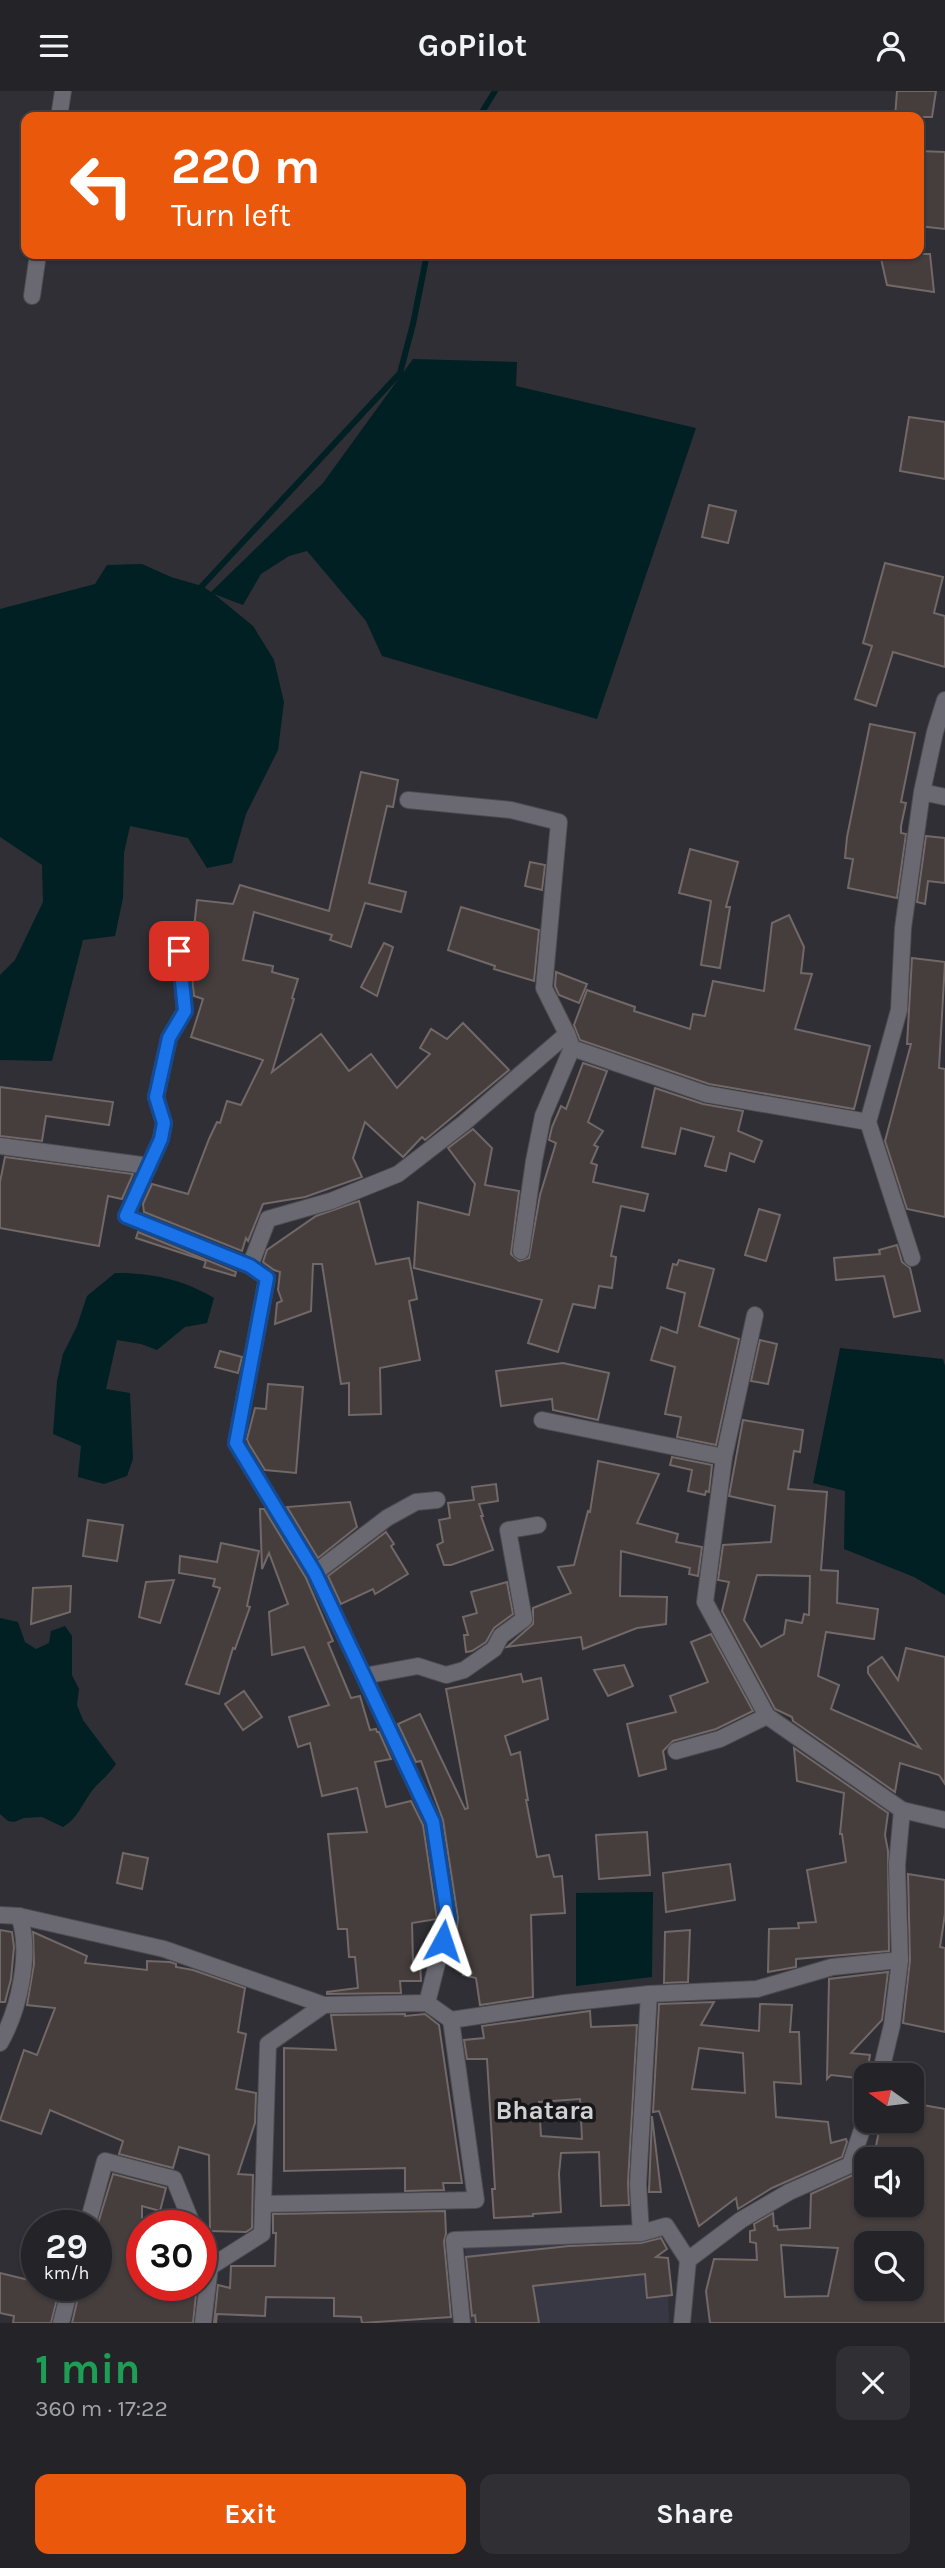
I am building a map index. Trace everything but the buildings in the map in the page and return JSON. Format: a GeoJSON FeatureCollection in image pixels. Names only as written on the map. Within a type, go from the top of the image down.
{"type":"FeatureCollection","features":[{"type":"Feature","properties":{"kind":"street"},"geometry":{"type":"LineString","coordinates":[[60,112],[63,91]]}},
{"type":"Feature","properties":{"kind":"street"},"geometry":{"type":"LineString","coordinates":[[32,296],[37,259]]}},
{"type":"Feature","properties":{"kind":"street"},"geometry":{"type":"LineString","coordinates":[[912,1258],[868,1122],[899,1010],[903,927],[922,792],[945,700]]}},
{"type":"Feature","properties":{"kind":"street"},"geometry":{"type":"LineString","coordinates":[[922,792],[945,797]]}},
{"type":"Feature","properties":{"kind":"street"},"geometry":{"type":"LineString","coordinates":[[408,800],[511,810],[559,822],[544,988],[569,1041],[706,1094],[868,1122]]}},
{"type":"Feature","properties":{"kind":"street"},"geometry":{"type":"LineString","coordinates":[[179,951],[185,1011],[169,1038],[156,1097],[164,1123],[161,1139],[126,1216],[250,1266],[267,1278],[236,1443],[315,1573],[433,1822],[448,1920],[427,2003]]}},
{"type":"Feature","properties":{"kind":"street"},"geometry":{"type":"LineString","coordinates":[[521,1251],[543,1116],[569,1041]]}},
{"type":"Feature","properties":{"kind":"street"},"geometry":{"type":"LineString","coordinates":[[250,1266],[268,1219],[331,1201],[398,1174],[569,1041]]}},
{"type":"Feature","properties":{"kind":"street"},"geometry":{"type":"LineString","coordinates":[[0,1146],[149,1166]]}},
{"type":"Feature","properties":{"kind":"street"},"geometry":{"type":"LineString","coordinates":[[755,1315],[724,1457],[705,1602],[767,1716],[902,1810],[945,1820]]}},
{"type":"Feature","properties":{"kind":"street"},"geometry":{"type":"LineString","coordinates":[[542,1420],[724,1457]]}},
{"type":"Feature","properties":{"kind":"street"},"geometry":{"type":"LineString","coordinates":[[315,1573],[387,1518],[416,1502],[437,1500]]}},
{"type":"Feature","properties":{"kind":"street"},"geometry":{"type":"LineString","coordinates":[[364,1676],[418,1666],[446,1675],[464,1670],[494,1649],[501,1636],[524,1619],[508,1530],[538,1525]]}},
{"type":"Feature","properties":{"kind":"street"},"geometry":{"type":"LineString","coordinates":[[676,1751],[720,1739],[767,1716]]}},
{"type":"Feature","properties":{"kind":"street"},"geometry":{"type":"LineString","coordinates":[[883,2063],[892,2025],[900,1960],[897,1865],[902,1810]]}},
{"type":"Feature","properties":{"kind":"street"},"geometry":{"type":"LineString","coordinates":[[0,1915],[19,1916],[164,1949],[324,2005],[427,2003],[452,2020],[649,1994],[757,1989],[831,1968],[900,1960]]}},
{"type":"Feature","properties":{"kind":"street"},"geometry":{"type":"LineString","coordinates":[[0,2043],[15,2009],[19,1987],[26,1934],[19,1916]]}},
{"type":"Feature","properties":{"kind":"street"},"geometry":{"type":"LineString","coordinates":[[641,2233],[638,2184],[649,1994]]}},
{"type":"Feature","properties":{"kind":"street"},"geometry":{"type":"LineString","coordinates":[[217,2263],[262,2234],[268,2044],[324,2005]]}},
{"type":"Feature","properties":{"kind":"street"},"geometry":{"type":"LineString","coordinates":[[262,2204],[476,2200],[452,2020]]}},
{"type":"Feature","properties":{"kind":"street"},"geometry":{"type":"LineString","coordinates":[[688,2260],[741,2220],[789,2192],[850,2165],[861,2133]]}},
{"type":"Feature","properties":{"kind":"street"},"geometry":{"type":"LineString","coordinates":[[92,2210],[105,2161],[174,2179],[187,2210]]}},
{"type":"Feature","properties":{"kind":"street"},"geometry":{"type":"LineString","coordinates":[[462,2323],[454,2240],[641,2233],[666,2226],[688,2260],[682,2323]]}},
{"type":"Feature","properties":{"kind":"street"},"geometry":{"type":"LineString","coordinates":[[61,2323],[67,2301]]}},
{"type":"Feature","properties":{"kind":"street"},"geometry":{"type":"LineString","coordinates":[[203,2323],[206,2301]]}},
{"type":"Feature","properties":{"kind":"shaded area"},"geometry":{"type":"Polygon","coordinates":[[[413,359],[517,362],[516,386],[696,428],[597,719],[382,656],[366,621],[307,551],[289,556],[261,574],[243,605],[214,594],[253,626],[274,660],[284,702],[278,750],[246,814],[232,863],[207,868],[188,838],[130,826],[124,853],[123,898],[115,936],[83,940],[52,1061],[0,1060],[0,975],[15,960],[43,902],[42,865],[0,837],[0,609],[95,584],[107,565],[142,564],[171,577],[202,586],[211,592],[323,483],[413,359]]]}},
{"type":"Feature","properties":{"kind":"shaded area"},"geometry":{"type":"Polygon","coordinates":[[[115,1273],[166,1278],[214,1298],[207,1323],[185,1327],[157,1350],[117,1340],[106,1389],[130,1393],[133,1459],[127,1476],[104,1484],[78,1477],[81,1446],[53,1434],[57,1381],[63,1354],[77,1326],[87,1296],[115,1273]]]}},
{"type":"Feature","properties":{"kind":"shaded area"},"geometry":{"type":"Polygon","coordinates":[[[840,1348],[943,1359],[945,1595],[914,1577],[844,1549],[845,1491],[813,1483],[840,1348]]]}},
{"type":"Feature","properties":{"kind":"shaded area"},"geometry":{"type":"Polygon","coordinates":[[[0,1618],[18,1622],[25,1642],[36,1649],[49,1643],[51,1631],[65,1626],[72,1636],[72,1675],[79,1689],[77,1705],[83,1720],[116,1764],[92,1791],[74,1818],[63,1827],[42,1817],[24,1818],[14,1822],[8,1821],[0,1814],[0,1618]]]}},
{"type":"Feature","properties":{"kind":"shaded area"},"geometry":{"type":"Polygon","coordinates":[[[653,1892],[652,1977],[576,1986],[576,1893],[653,1892]]]}},
{"type":"Feature","properties":{"kind":"shaded area"},"geometry":{"type":"Polygon","coordinates":[[[637,2242],[649,2249],[668,2293],[669,2323],[470,2323],[465,2246],[637,2242]]]}},
{"type":"Feature","properties":{"kind":"waterway"},"geometry":{"type":"LineString","coordinates":[[482,112],[495,91]]}},
{"type":"Feature","properties":{"kind":"waterway"},"geometry":{"type":"LineString","coordinates":[[202,586],[400,373],[426,259]]}},
{"type":"Feature","properties":{"kind":"district","name":"Bhatara"},"geometry":{"type":"Point","coordinates":[545,2110]}},
{"type":"Feature","properties":{"kind":"route"},"geometry":{"type":"LineString","coordinates":[[179,951],[185,1011],[169,1038],[156,1097],[164,1123],[161,1139],[126,1216],[250,1266],[267,1278],[236,1443],[315,1573],[433,1822],[448,1920],[443,1941]]}}]}
